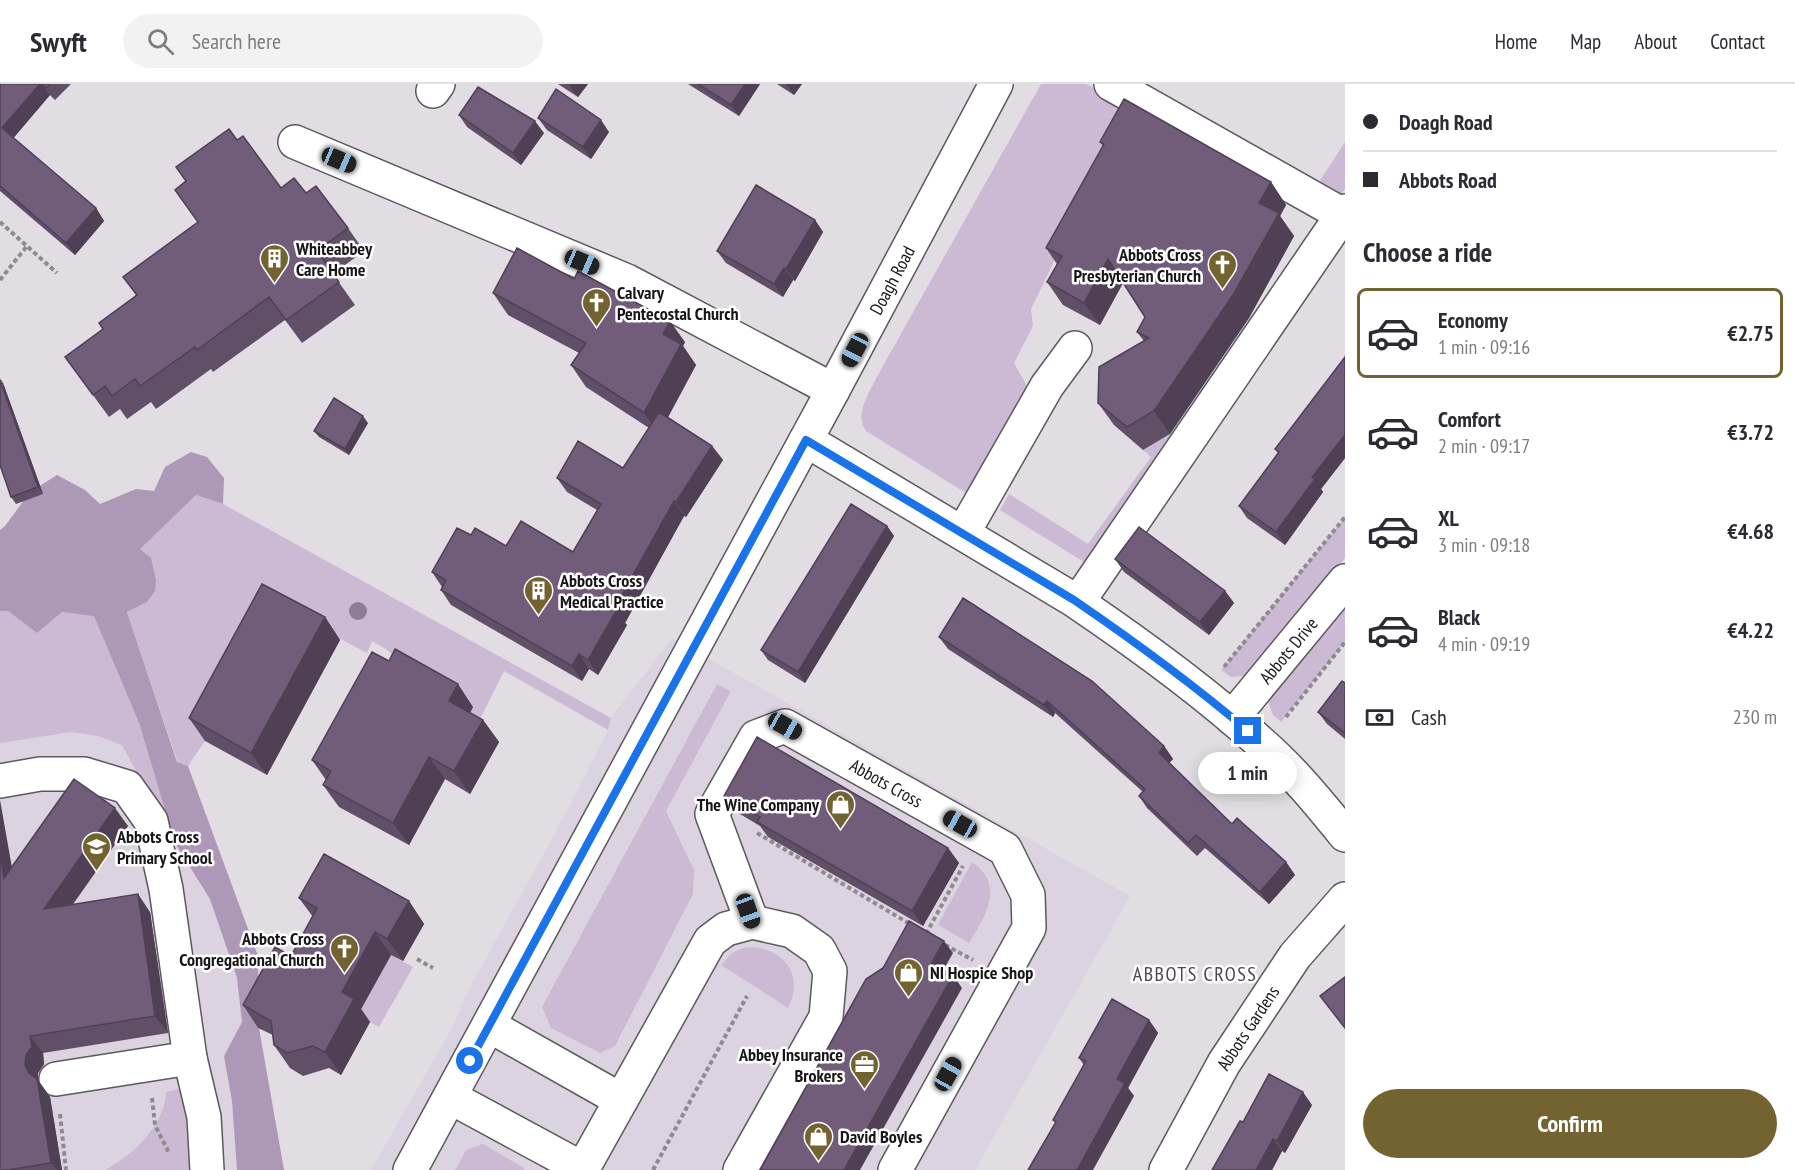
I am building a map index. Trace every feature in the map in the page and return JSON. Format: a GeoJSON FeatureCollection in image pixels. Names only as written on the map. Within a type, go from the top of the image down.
{"type":"FeatureCollection","features":[{"type":"Feature","properties":{"kind":"street","name":"Doagh Road"},"geometry":{"type":"LineString","coordinates":[[410,1170],[490,1026],[996,84]]}},
{"type":"Feature","properties":{"kind":"street"},"geometry":{"type":"LineString","coordinates":[[1078,602],[1344,213],[1111,84]]}},
{"type":"Feature","properties":{"kind":"street"},"geometry":{"type":"LineString","coordinates":[[295,142],[627,281],[833,390]]}},
{"type":"Feature","properties":{"kind":"street"},"geometry":{"type":"LineString","coordinates":[[963,533],[1047,386],[1075,348]]}},
{"type":"Feature","properties":{"kind":"street"},"geometry":{"type":"LineString","coordinates":[[806,440],[1078,602],[1111,625],[1202,693],[1264,745],[1310,792],[1345,835]]}},
{"type":"Feature","properties":{"kind":"street","name":"Abbots Drive"},"geometry":{"type":"LineString","coordinates":[[1232,718],[1345,581]]}},
{"type":"Feature","properties":{"kind":"street","name":"Abbots Cross"},"geometry":{"type":"LineString","coordinates":[[715,808],[756,737],[785,726],[1005,849],[1028,895],[1029,928],[895,1170]]}},
{"type":"Feature","properties":{"kind":"street"},"geometry":{"type":"LineString","coordinates":[[0,781],[40,774],[84,774],[127,787],[151,821],[166,889],[190,1058],[204,1117],[207,1170]]}},
{"type":"Feature","properties":{"kind":"street"},"geometry":{"type":"LineString","coordinates":[[715,808],[712,813],[752,922]]}},
{"type":"Feature","properties":{"kind":"street","name":"Abbots Gardens"},"geometry":{"type":"LineString","coordinates":[[1166,1170],[1224,1063],[1289,966],[1345,899]]}},
{"type":"Feature","properties":{"kind":"street"},"geometry":{"type":"LineString","coordinates":[[450,1097],[582,1169],[710,941],[726,929],[752,922],[792,931],[819,950],[830,971],[826,1017],[740,1170]]}},
{"type":"Feature","properties":{"kind":"street"},"geometry":{"type":"LineString","coordinates":[[490,1026],[621,1100]]}},
{"type":"Feature","properties":{"kind":"street"},"geometry":{"type":"LineString","coordinates":[[56,1079],[190,1058]]}},
{"type":"Feature","properties":{"kind":"path"},"geometry":{"type":"LineString","coordinates":[[0,222],[57,273]]}},
{"type":"Feature","properties":{"kind":"path"},"geometry":{"type":"LineString","coordinates":[[0,280],[27,246]]}},
{"type":"Feature","properties":{"kind":"path"},"geometry":{"type":"LineString","coordinates":[[1202,693],[1345,517]]}},
{"type":"Feature","properties":{"kind":"path"},"geometry":{"type":"LineString","coordinates":[[1264,745],[1345,642]]}},
{"type":"Feature","properties":{"kind":"path"},"geometry":{"type":"LineString","coordinates":[[715,808],[935,939]]}},
{"type":"Feature","properties":{"kind":"path"},"geometry":{"type":"LineString","coordinates":[[926,934],[980,835]]}},
{"type":"Feature","properties":{"kind":"path"},"geometry":{"type":"LineString","coordinates":[[944,944],[1002,977]]}},
{"type":"Feature","properties":{"kind":"path"},"geometry":{"type":"LineString","coordinates":[[417,959],[433,968]]}},
{"type":"Feature","properties":{"kind":"path"},"geometry":{"type":"LineString","coordinates":[[653,1170],[747,996]]}},
{"type":"Feature","properties":{"kind":"path"},"geometry":{"type":"LineString","coordinates":[[148,1065],[155,1125],[171,1155]]}},
{"type":"Feature","properties":{"kind":"path"},"geometry":{"type":"LineString","coordinates":[[56,1079],[66,1170]]}},
{"type":"Feature","properties":{"kind":"shaded area"},"geometry":{"type":"Polygon","coordinates":[[[1041,84],[1086,84],[1132,108],[1124,117],[1031,309],[1033,326],[1014,363],[1028,388],[966,493],[866,431],[862,424],[862,410],[879,373],[1041,84]]]}},
{"type":"Feature","properties":{"kind":"shaded area"},"geometry":{"type":"Polygon","coordinates":[[[1345,142],[1345,189],[1340,196],[1310,196],[1345,142]]]}},
{"type":"Feature","properties":{"kind":"shaded area"},"geometry":{"type":"Polygon","coordinates":[[[1172,433],[1176,435],[1090,558],[1084,562],[1000,510],[1009,494],[1088,544],[1151,457],[1143,450],[1172,433]]]}},
{"type":"Feature","properties":{"kind":"shaded area"},"geometry":{"type":"Polygon","coordinates":[[[191,452],[207,457],[224,478],[223,504],[196,495],[140,549],[151,558],[156,580],[155,591],[147,602],[127,612],[177,762],[188,766],[258,956],[259,1028],[284,1170],[237,1170],[232,1101],[224,1056],[242,1022],[237,978],[210,899],[175,843],[139,723],[94,616],[62,612],[37,633],[8,611],[0,611],[0,530],[30,492],[57,475],[85,490],[100,504],[136,489],[154,491],[165,467],[191,452]]]}},
{"type":"Feature","properties":{"kind":"shaded area"},"geometry":{"type":"Polygon","coordinates":[[[196,495],[223,504],[611,718],[608,730],[504,671],[475,729],[464,723],[473,707],[411,672],[386,649],[372,641],[367,653],[278,606],[205,741],[188,766],[178,763],[127,612],[147,602],[139,549],[196,495]]]}},
{"type":"Feature","properties":{"kind":"shaded area"},"geometry":{"type":"Polygon","coordinates":[[[1345,517],[1345,558],[1271,649],[1243,676],[1231,677],[1221,670],[1345,517]]]}},
{"type":"Feature","properties":{"kind":"shaded area"},"geometry":{"type":"Polygon","coordinates":[[[1345,602],[1345,642],[1281,722],[1273,715],[1267,698],[1345,602]]]}},
{"type":"Feature","properties":{"kind":"shaded area","name":"Abbots Cross Primary School"},"geometry":{"type":"Polygon","coordinates":[[[0,611],[62,612],[210,899],[237,978],[258,1170],[0,1170],[0,611]]]}},
{"type":"Feature","properties":{"kind":"shaded area"},"geometry":{"type":"Polygon","coordinates":[[[0,611],[8,611],[37,633],[62,612],[94,615],[139,723],[175,843],[122,745],[98,736],[71,732],[0,743],[0,611]]]}},
{"type":"Feature","properties":{"kind":"shaded area","name":"Abbots Cross"},"geometry":{"type":"Polygon","coordinates":[[[672,638],[1130,896],[975,1170],[371,1170],[454,1024],[466,995],[567,811],[608,730],[611,718],[672,638]]]}},
{"type":"Feature","properties":{"kind":"shaded area"},"geometry":{"type":"Polygon","coordinates":[[[717,684],[731,691],[666,811],[694,870],[693,894],[615,1046],[600,1053],[551,1028],[542,1007],[717,684]]]}},
{"type":"Feature","properties":{"kind":"shaded area"},"geometry":{"type":"Polygon","coordinates":[[[972,862],[982,871],[988,881],[990,891],[986,912],[969,943],[938,925],[972,862]]]}},
{"type":"Feature","properties":{"kind":"shaded area"},"geometry":{"type":"Polygon","coordinates":[[[746,947],[770,951],[787,964],[794,984],[788,1008],[721,965],[732,953],[746,947]]]}},
{"type":"Feature","properties":{"kind":"shaded area"},"geometry":{"type":"Polygon","coordinates":[[[391,955],[413,967],[379,1027],[357,1015],[391,955]]]}},
{"type":"Feature","properties":{"kind":"shaded area"},"geometry":{"type":"Polygon","coordinates":[[[182,1088],[195,1170],[105,1170],[116,1164],[146,1138],[160,1116],[166,1092],[182,1088]]]}},
{"type":"Feature","properties":{"kind":"shaded area"},"geometry":{"type":"Polygon","coordinates":[[[483,1144],[524,1170],[455,1170],[466,1150],[483,1144]]]}},
{"type":"Feature","properties":{"kind":"building"},"geometry":{"type":"Polygon","coordinates":[[[0,84],[40,84],[2,128],[96,208],[66,243],[0,186],[0,84]]]}},
{"type":"Feature","properties":{"kind":"building"},"geometry":{"type":"Polygon","coordinates":[[[698,84],[745,84],[731,105],[698,84]]]}},
{"type":"Feature","properties":{"kind":"building"},"geometry":{"type":"Polygon","coordinates":[[[478,87],[535,121],[513,153],[459,115],[478,87]]]}},
{"type":"Feature","properties":{"kind":"building"},"geometry":{"type":"Polygon","coordinates":[[[556,89],[601,120],[583,147],[538,118],[556,89]]]}},
{"type":"Feature","properties":{"kind":"building","name":"Abbots Cross Presbyterian Church"},"geometry":{"type":"Polygon","coordinates":[[[1124,99],[1271,182],[1259,203],[1279,213],[1233,295],[1154,411],[1127,427],[1098,403],[1099,367],[1149,338],[1137,332],[1145,317],[1108,259],[1084,303],[1047,282],[1062,256],[1046,248],[1104,144],[1100,142],[1124,99]]]}},
{"type":"Feature","properties":{"kind":"building","name":"Whiteabbey Care Home"},"geometry":{"type":"Polygon","coordinates":[[[229,129],[237,140],[243,136],[281,188],[294,178],[306,193],[316,186],[348,228],[317,251],[339,282],[286,320],[269,297],[197,350],[195,347],[140,386],[135,379],[112,396],[105,386],[93,395],[65,357],[103,329],[99,323],[137,295],[123,277],[198,222],[175,190],[186,181],[176,167],[229,129]]]}},
{"type":"Feature","properties":{"kind":"building"},"geometry":{"type":"Polygon","coordinates":[[[756,185],[815,220],[786,269],[784,268],[774,284],[717,251],[756,185]]]}},
{"type":"Feature","properties":{"kind":"building","name":"Calvary Pentecostal Church"},"geometry":{"type":"Polygon","coordinates":[[[517,248],[574,279],[578,271],[670,321],[663,334],[681,344],[644,413],[571,365],[586,343],[493,293],[517,248]]]}},
{"type":"Feature","properties":{"kind":"building"},"geometry":{"type":"Polygon","coordinates":[[[1345,357],[1345,435],[1312,477],[1315,479],[1276,532],[1239,506],[1279,452],[1275,449],[1345,357]]]}},
{"type":"Feature","properties":{"kind":"building"},"geometry":{"type":"Polygon","coordinates":[[[0,380],[38,487],[11,497],[0,465],[0,380]]]}},
{"type":"Feature","properties":{"kind":"building"},"geometry":{"type":"Polygon","coordinates":[[[334,398],[363,416],[345,449],[314,431],[334,398]]]}},
{"type":"Feature","properties":{"kind":"building"},"geometry":{"type":"Polygon","coordinates":[[[659,412],[712,446],[676,502],[674,501],[588,660],[579,654],[572,666],[441,590],[446,580],[432,572],[457,528],[471,535],[475,528],[506,546],[521,521],[573,552],[601,504],[557,478],[578,441],[623,468],[659,412]]]}},
{"type":"Feature","properties":{"kind":"building"},"geometry":{"type":"Polygon","coordinates":[[[851,504],[887,526],[798,672],[761,650],[851,504]]]}},
{"type":"Feature","properties":{"kind":"building"},"geometry":{"type":"Polygon","coordinates":[[[1139,527],[1225,591],[1200,622],[1115,559],[1139,527]]]}},
{"type":"Feature","properties":{"kind":"building"},"geometry":{"type":"Polygon","coordinates":[[[262,584],[325,617],[251,753],[189,718],[262,584]]]}},
{"type":"Feature","properties":{"kind":"building"},"geometry":{"type":"Polygon","coordinates":[[[963,598],[1092,681],[1164,746],[1159,753],[1232,824],[1237,818],[1286,862],[1260,892],[1196,835],[1188,843],[1139,796],[1145,789],[1047,701],[1044,705],[939,637],[963,598]]]}},
{"type":"Feature","properties":{"kind":"building"},"geometry":{"type":"Polygon","coordinates":[[[395,649],[458,684],[449,701],[483,720],[454,771],[429,757],[393,823],[323,785],[331,771],[312,760],[372,652],[389,661],[395,649]]]}},
{"type":"Feature","properties":{"kind":"building"},"geometry":{"type":"Polygon","coordinates":[[[1342,681],[1345,683],[1345,733],[1318,712],[1342,681]]]}},
{"type":"Feature","properties":{"kind":"building"},"geometry":{"type":"Polygon","coordinates":[[[757,737],[948,848],[912,911],[757,822],[760,817],[724,796],[757,737]]]}},
{"type":"Feature","properties":{"kind":"building"},"geometry":{"type":"Polygon","coordinates":[[[74,779],[115,808],[44,909],[138,894],[155,1016],[30,1036],[32,1047],[26,1055],[25,1065],[29,1073],[37,1079],[51,1163],[0,1170],[0,853],[4,878],[74,779]]]}},
{"type":"Feature","properties":{"kind":"building","name":"Abbots Cross Congregational Church"},"geometry":{"type":"Polygon","coordinates":[[[324,854],[409,901],[387,939],[375,932],[342,992],[354,999],[325,1052],[313,1046],[287,1053],[274,1045],[271,1021],[243,1005],[275,947],[291,956],[317,908],[299,898],[324,854]]]}},
{"type":"Feature","properties":{"kind":"building"},"geometry":{"type":"Polygon","coordinates":[[[909,921],[944,941],[931,964],[953,975],[844,1170],[760,1170],[866,979],[883,968],[909,921]]]}},
{"type":"Feature","properties":{"kind":"building"},"geometry":{"type":"Polygon","coordinates":[[[1345,977],[1345,1028],[1320,996],[1345,977]]]}},
{"type":"Feature","properties":{"kind":"building"},"geometry":{"type":"Polygon","coordinates":[[[1112,999],[1149,1020],[1117,1079],[1125,1083],[1077,1170],[1028,1170],[1056,1122],[1053,1120],[1086,1061],[1079,1058],[1112,999]]]}},
{"type":"Feature","properties":{"kind":"building"},"geometry":{"type":"Polygon","coordinates":[[[1269,1074],[1303,1092],[1277,1141],[1273,1139],[1256,1170],[1212,1170],[1240,1121],[1243,1122],[1269,1074]]]}},
{"type":"Feature","properties":{"kind":"place","name":"Whiteabbey Care Home"},"geometry":{"type":"Point","coordinates":[275,284]}},
{"type":"Feature","properties":{"kind":"place","name":"Abbots Cross Presbyterian Church"},"geometry":{"type":"Point","coordinates":[1222,290]}},
{"type":"Feature","properties":{"kind":"place","name":"Calvary Pentecostal Church"},"geometry":{"type":"Point","coordinates":[596,328]}},
{"type":"Feature","properties":{"kind":"place","name":"Abbots Cross Medical Practice"},"geometry":{"type":"Point","coordinates":[539,616]}},
{"type":"Feature","properties":{"kind":"place","name":"The Wine Company"},"geometry":{"type":"Point","coordinates":[840,830]}},
{"type":"Feature","properties":{"kind":"place","name":"Abbots Cross Primary School"},"geometry":{"type":"Point","coordinates":[96,872]}},
{"type":"Feature","properties":{"kind":"place","name":"Abbots Cross Congregational Church"},"geometry":{"type":"Point","coordinates":[345,974]}},
{"type":"Feature","properties":{"kind":"place","name":"NI Hospice Shop"},"geometry":{"type":"Point","coordinates":[909,998]}},
{"type":"Feature","properties":{"kind":"place","name":"Abbey Insurance Brokers"},"geometry":{"type":"Point","coordinates":[864,1090]}},
{"type":"Feature","properties":{"kind":"place","name":"David Boyles"},"geometry":{"type":"Point","coordinates":[819,1162]}},
{"type":"Feature","properties":{"kind":"district","name":"ABBOTS CROSS"},"geometry":{"type":"Point","coordinates":[1195,974]}},
{"type":"Feature","properties":{"kind":"route"},"geometry":{"type":"LineString","coordinates":[[470,1061],[806,440],[1074,600],[1202,693],[1248,731]]}}]}
